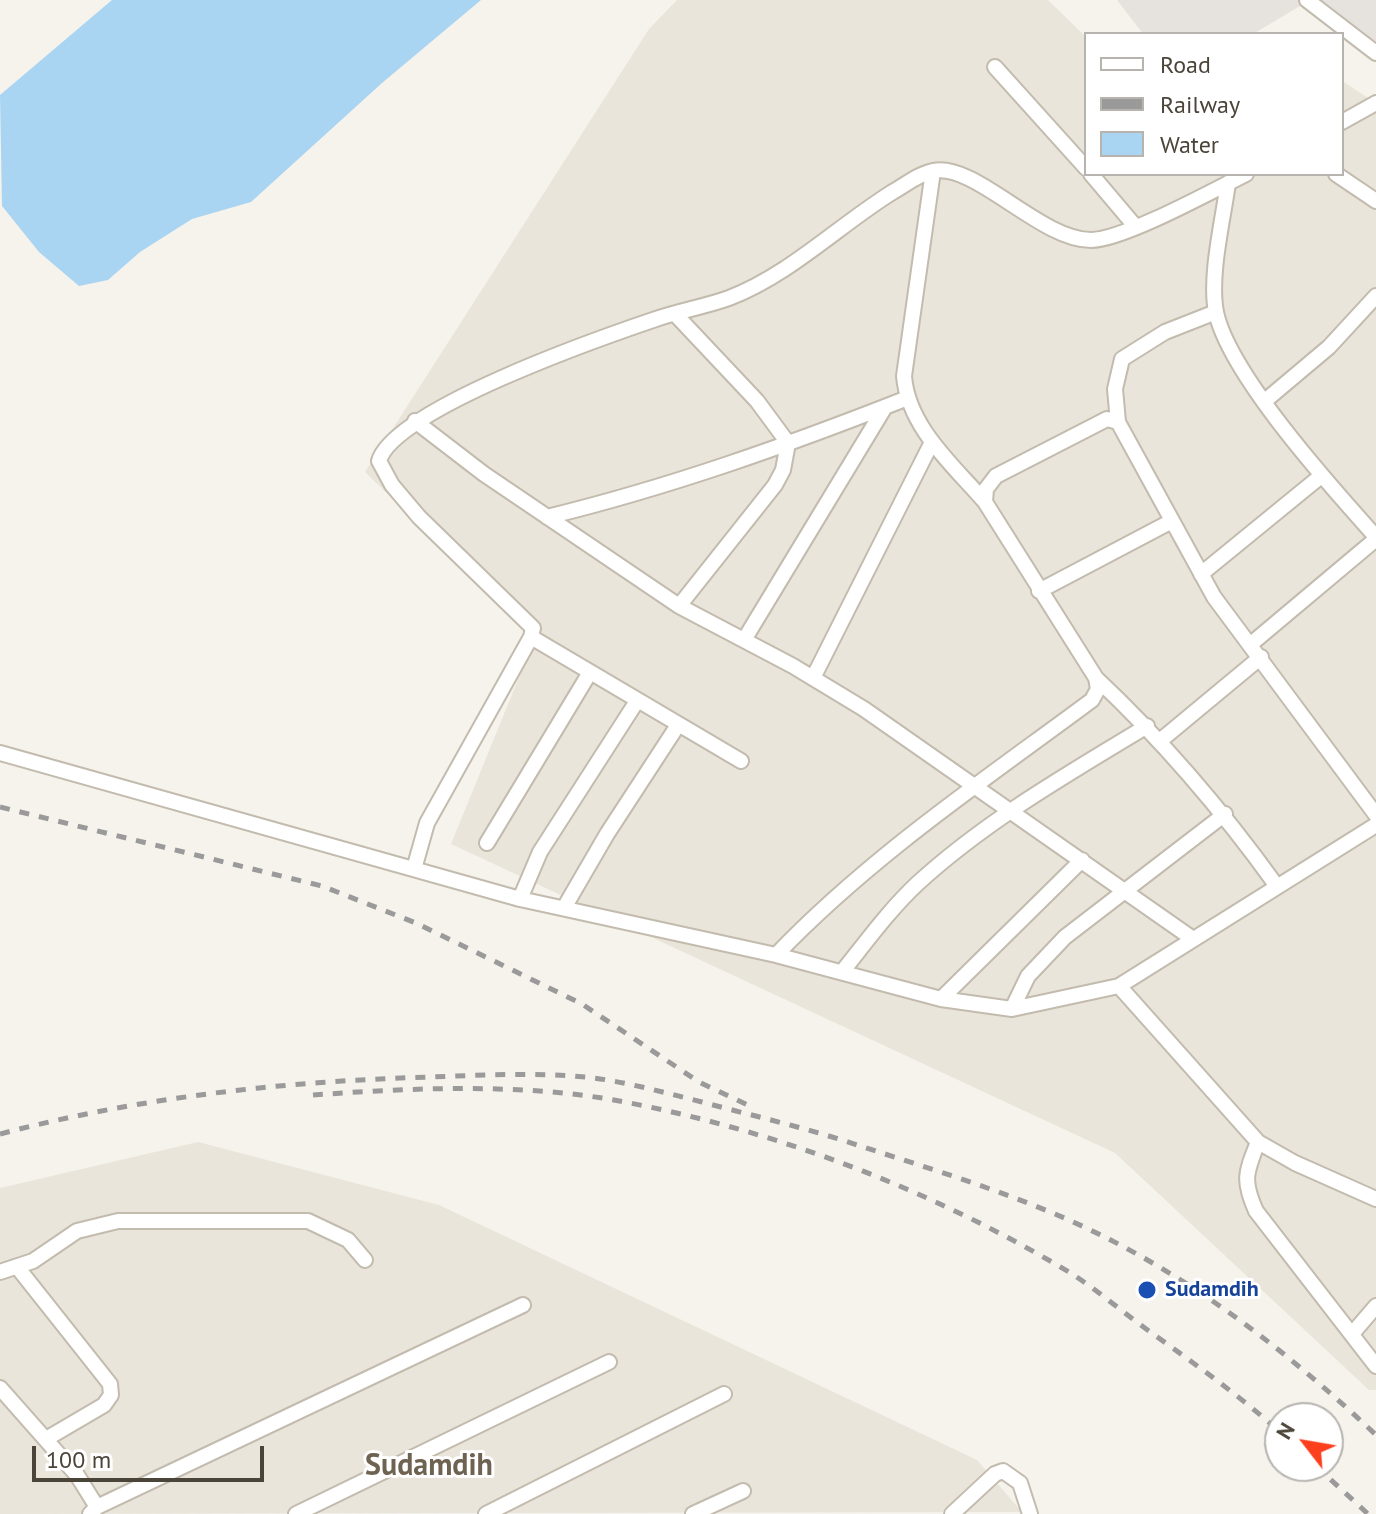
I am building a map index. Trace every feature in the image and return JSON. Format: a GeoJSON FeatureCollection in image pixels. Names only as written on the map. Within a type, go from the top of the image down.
{"type":"FeatureCollection","features":[{"type":"Feature","properties":{"kind":"street"},"geometry":{"type":"LineString","coordinates":[[1307,0],[1376,53]]}},
{"type":"Feature","properties":{"kind":"street"},"geometry":{"type":"LineString","coordinates":[[995,67],[1084,166]]}},
{"type":"Feature","properties":{"kind":"street"},"geometry":{"type":"LineString","coordinates":[[1344,121],[1376,103]]}},
{"type":"Feature","properties":{"kind":"street"},"geometry":{"type":"LineString","coordinates":[[414,869],[427,823],[531,637],[529,620],[419,517],[383,473],[379,461],[382,451],[415,421],[455,399],[559,356],[729,298],[771,278],[876,203],[933,171],[946,170],[1069,237],[1093,241],[1135,226],[1242,176]]}},
{"type":"Feature","properties":{"kind":"street"},"geometry":{"type":"LineString","coordinates":[[933,171],[905,361],[905,399],[932,442],[985,502],[1096,678],[1161,740],[1225,814],[1276,885]]}},
{"type":"Feature","properties":{"kind":"street"},"geometry":{"type":"LineString","coordinates":[[1093,176],[1135,226]]}},
{"type":"Feature","properties":{"kind":"street"},"geometry":{"type":"LineString","coordinates":[[1339,176],[1376,201]]}},
{"type":"Feature","properties":{"kind":"street"},"geometry":{"type":"LineString","coordinates":[[1228,183],[1214,292],[1216,312],[1224,333],[1266,400],[1321,476],[1376,538],[1251,644]]}},
{"type":"Feature","properties":{"kind":"street"},"geometry":{"type":"LineString","coordinates":[[1266,400],[1329,347],[1376,296]]}},
{"type":"Feature","properties":{"kind":"street"},"geometry":{"type":"LineString","coordinates":[[1216,312],[1165,332],[1122,359],[1115,389],[1118,422],[1201,574],[1376,815]]}},
{"type":"Feature","properties":{"kind":"street"},"geometry":{"type":"LineString","coordinates":[[675,314],[757,401],[788,443],[783,470],[775,485],[679,606]]}},
{"type":"Feature","properties":{"kind":"street"},"geometry":{"type":"LineString","coordinates":[[547,517],[623,498],[788,443],[905,399]]}},
{"type":"Feature","properties":{"kind":"street"},"geometry":{"type":"LineString","coordinates":[[744,640],[885,407]]}},
{"type":"Feature","properties":{"kind":"street"},"geometry":{"type":"LineString","coordinates":[[985,502],[986,489],[996,476],[1107,419],[1118,422]]}},
{"type":"Feature","properties":{"kind":"street"},"geometry":{"type":"LineString","coordinates":[[415,421],[547,517],[679,606],[813,678],[975,784],[1193,939]]}},
{"type":"Feature","properties":{"kind":"street"},"geometry":{"type":"LineString","coordinates":[[813,678],[932,442]]}},
{"type":"Feature","properties":{"kind":"street"},"geometry":{"type":"LineString","coordinates":[[1201,574],[1321,476]]}},
{"type":"Feature","properties":{"kind":"street"},"geometry":{"type":"LineString","coordinates":[[1039,591],[1170,522]]}},
{"type":"Feature","properties":{"kind":"street"},"geometry":{"type":"LineString","coordinates":[[531,637],[741,761]]}},
{"type":"Feature","properties":{"kind":"street"},"geometry":{"type":"LineString","coordinates":[[1161,740],[1261,657]]}},
{"type":"Feature","properties":{"kind":"street"},"geometry":{"type":"LineString","coordinates":[[487,843],[589,674]]}},
{"type":"Feature","properties":{"kind":"street"},"geometry":{"type":"LineString","coordinates":[[776,955],[857,877],[975,784],[1092,700],[1098,689],[1096,678]]}},
{"type":"Feature","properties":{"kind":"street"},"geometry":{"type":"LineString","coordinates":[[520,899],[540,852],[637,701]]}},
{"type":"Feature","properties":{"kind":"street"},"geometry":{"type":"LineString","coordinates":[[564,908],[607,834],[678,725]]}},
{"type":"Feature","properties":{"kind":"street"},"geometry":{"type":"LineString","coordinates":[[842,972],[917,884],[1010,810],[1147,726]]}},
{"type":"Feature","properties":{"kind":"street"},"geometry":{"type":"LineString","coordinates":[[0,753],[520,899],[776,955],[941,999],[1012,1009],[1119,986],[1376,825]]}},
{"type":"Feature","properties":{"kind":"street"},"geometry":{"type":"LineString","coordinates":[[1012,1009],[1028,976],[1044,957],[1225,814]]}},
{"type":"Feature","properties":{"kind":"street"},"geometry":{"type":"LineString","coordinates":[[941,999],[1082,860]]}},
{"type":"Feature","properties":{"kind":"street"},"geometry":{"type":"LineString","coordinates":[[1119,986],[1258,1142],[1295,1163],[1376,1199]]}},
{"type":"Feature","properties":{"kind":"street"},"geometry":{"type":"LineString","coordinates":[[1258,1142],[1246,1173],[1247,1191],[1256,1211],[1376,1366]]}},
{"type":"Feature","properties":{"kind":"street"},"geometry":{"type":"LineString","coordinates":[[0,1272],[18,1268],[77,1231],[118,1221],[308,1221],[348,1240],[365,1260]]}},
{"type":"Feature","properties":{"kind":"street"},"geometry":{"type":"LineString","coordinates":[[18,1268],[110,1384],[111,1395],[104,1405],[46,1439]]}},
{"type":"Feature","properties":{"kind":"street"},"geometry":{"type":"LineString","coordinates":[[0,1388],[87,1488],[93,1511],[523,1305]]}},
{"type":"Feature","properties":{"kind":"street"},"geometry":{"type":"LineString","coordinates":[[1352,1334],[1376,1306]]}},
{"type":"Feature","properties":{"kind":"street"},"geometry":{"type":"LineString","coordinates":[[296,1514],[609,1362]]}},
{"type":"Feature","properties":{"kind":"street"},"geometry":{"type":"LineString","coordinates":[[486,1514],[724,1394]]}},
{"type":"Feature","properties":{"kind":"street"},"geometry":{"type":"LineString","coordinates":[[952,1514],[995,1474],[1003,1471],[1020,1483],[1030,1514]]}},
{"type":"Feature","properties":{"kind":"street"},"geometry":{"type":"LineString","coordinates":[[693,1514],[743,1491]]}},
{"type":"Feature","properties":{"kind":"shaded area"},"geometry":{"type":"Polygon","coordinates":[[[677,0],[1048,0],[1084,35],[1084,176],[1344,176],[1344,82],[1376,103],[1376,1390],[1369,1390],[1115,1153],[451,844],[535,638],[365,472],[649,29],[677,0]]]}},
{"type":"Feature","properties":{"kind":"shaded area"},"geometry":{"type":"Polygon","coordinates":[[[1117,0],[1376,0],[1376,50],[1300,6],[1256,32],[1141,32],[1117,0]]]}},
{"type":"Feature","properties":{"kind":"shaded area"},"geometry":{"type":"Polygon","coordinates":[[[198,1142],[439,1205],[977,1460],[1022,1512],[0,1514],[0,1188],[198,1142]]]}},
{"type":"Feature","properties":{"kind":"water"},"geometry":{"type":"Polygon","coordinates":[[[112,0],[481,0],[382,83],[251,202],[192,219],[140,252],[108,280],[79,286],[39,252],[2,206],[0,95],[112,0]]]}},
{"type":"Feature","properties":{"kind":"railway"},"geometry":{"type":"LineString","coordinates":[[0,807],[322,886],[416,923],[582,1004],[699,1082],[748,1105]]}},
{"type":"Feature","properties":{"kind":"railway"},"geometry":{"type":"LineString","coordinates":[[0,1134],[160,1101],[322,1082],[533,1075],[574,1076],[635,1085],[845,1141],[1003,1194],[1100,1234],[1185,1283],[1265,1339],[1376,1435]]}},
{"type":"Feature","properties":{"kind":"railway"},"geometry":{"type":"LineString","coordinates":[[313,1095],[464,1088],[540,1091],[614,1100],[674,1112],[791,1145],[962,1214],[1069,1272],[1220,1382],[1264,1419]]}},
{"type":"Feature","properties":{"kind":"railway"},"geometry":{"type":"LineString","coordinates":[[1333,1482],[1368,1514]]}},
{"type":"Feature","properties":{"kind":"place","name":"Sudamdih"},"geometry":{"type":"Point","coordinates":[1147,1290]}},
{"type":"Feature","properties":{"kind":"district","name":"Sudamdih"},"geometry":{"type":"Point","coordinates":[429,1466]}}]}
